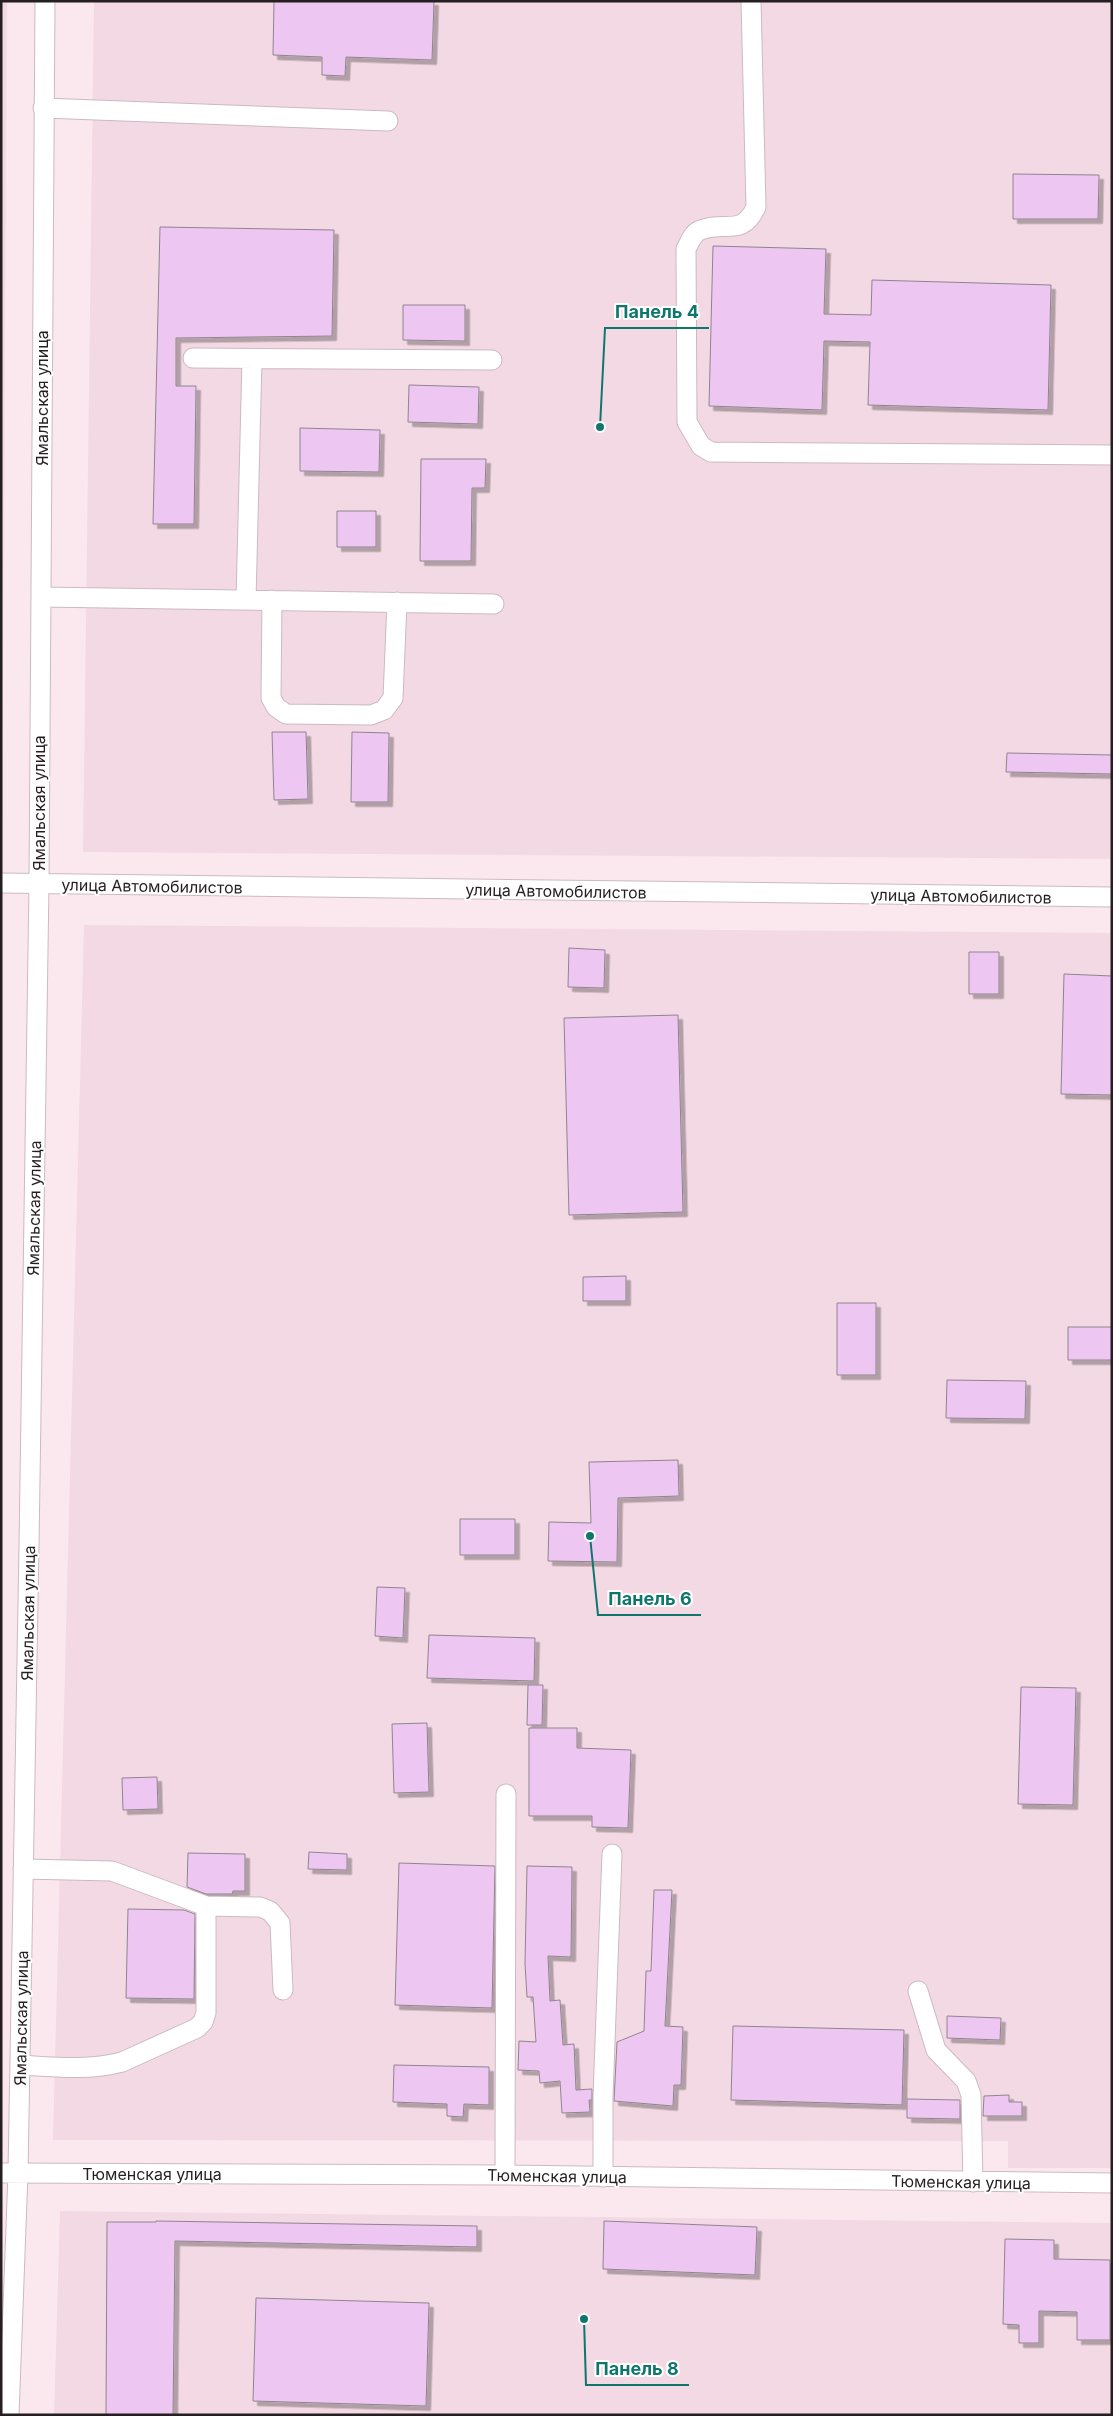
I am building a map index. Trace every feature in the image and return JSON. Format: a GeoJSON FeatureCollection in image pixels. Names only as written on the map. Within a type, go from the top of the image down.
{"type":"FeatureCollection","features":[{"type":"Feature","properties":{"kind":"street","name":"Ямальская улица"},"geometry":{"type":"LineString","coordinates":[[6,2410],[10,2173],[20,2065],[39,884],[45,1]]}},
{"type":"Feature","properties":{"kind":"street"},"geometry":{"type":"LineString","coordinates":[[751,1],[756,207],[750,219],[739,226],[700,230],[693,236],[686,248],[687,422],[700,446],[711,452],[1112,455]]}},
{"type":"Feature","properties":{"kind":"street"},"geometry":{"type":"LineString","coordinates":[[43,108],[388,121]]}},
{"type":"Feature","properties":{"kind":"street"},"geometry":{"type":"LineString","coordinates":[[193,358],[492,360]]}},
{"type":"Feature","properties":{"kind":"street"},"geometry":{"type":"LineString","coordinates":[[246,600],[252,358]]}},
{"type":"Feature","properties":{"kind":"street"},"geometry":{"type":"LineString","coordinates":[[41,597],[494,604]]}},
{"type":"Feature","properties":{"kind":"street"},"geometry":{"type":"LineString","coordinates":[[272,600],[271,698],[276,707],[286,714],[371,715],[384,710],[392,698],[397,602]]}},
{"type":"Feature","properties":{"kind":"street","name":"улица Автомобилистов"},"geometry":{"type":"LineString","coordinates":[[1,883],[1112,897]]}},
{"type":"Feature","properties":{"kind":"street"},"geometry":{"type":"LineString","coordinates":[[505,2175],[506,1794]]}},
{"type":"Feature","properties":{"kind":"street"},"geometry":{"type":"LineString","coordinates":[[603,2177],[603,2096],[612,1854]]}},
{"type":"Feature","properties":{"kind":"street"},"geometry":{"type":"LineString","coordinates":[[23,1869],[112,1872],[206,1906],[260,1906],[278,1917],[283,1990]]}},
{"type":"Feature","properties":{"kind":"street"},"geometry":{"type":"LineString","coordinates":[[20,2065],[78,2068],[110,2065],[122,2062],[197,2028],[203,2022],[206,2014],[206,1906]]}},
{"type":"Feature","properties":{"kind":"street"},"geometry":{"type":"LineString","coordinates":[[918,1991],[936,2050],[966,2081],[971,2095],[973,2182]]}},
{"type":"Feature","properties":{"kind":"street","name":"Тюменская улица"},"geometry":{"type":"LineString","coordinates":[[10,2173],[505,2175],[1112,2184]]}},
{"type":"Feature","properties":{"kind":"shaded area"},"geometry":{"type":"Polygon","coordinates":[[[1,1],[7,1],[2,844],[1,844],[1,1]]]}},
{"type":"Feature","properties":{"kind":"shaded area"},"geometry":{"type":"Polygon","coordinates":[[[94,1],[1112,1],[1112,859],[83,852],[94,1]]]}},
{"type":"Feature","properties":{"kind":"shaded area"},"geometry":{"type":"Polygon","coordinates":[[[84,925],[1112,933],[1112,2168],[1008,2168],[1008,2141],[53,2140],[84,925]]]}},
{"type":"Feature","properties":{"kind":"shaded area"},"geometry":{"type":"Polygon","coordinates":[[[60,2211],[1112,2223],[1112,2415],[54,2415],[60,2211]]]}},
{"type":"Feature","properties":{"kind":"building"},"geometry":{"type":"Polygon","coordinates":[[[274,1],[434,1],[432,60],[346,57],[345,76],[322,75],[322,57],[273,55],[274,1]]]}},
{"type":"Feature","properties":{"kind":"building"},"geometry":{"type":"Polygon","coordinates":[[[1013,174],[1099,175],[1098,219],[1013,219],[1013,174]]]}},
{"type":"Feature","properties":{"kind":"building"},"geometry":{"type":"Polygon","coordinates":[[[160,227],[334,230],[332,336],[176,338],[176,386],[196,386],[194,524],[153,524],[160,227]]]}},
{"type":"Feature","properties":{"kind":"building"},"geometry":{"type":"Polygon","coordinates":[[[713,246],[826,249],[824,314],[871,315],[872,280],[1051,285],[1048,410],[868,405],[870,342],[824,341],[822,410],[709,406],[713,246]]]}},
{"type":"Feature","properties":{"kind":"building"},"geometry":{"type":"Polygon","coordinates":[[[403,305],[465,305],[465,341],[403,340],[403,305]]]}},
{"type":"Feature","properties":{"kind":"building"},"geometry":{"type":"Polygon","coordinates":[[[409,385],[479,387],[478,424],[408,422],[409,385]]]}},
{"type":"Feature","properties":{"kind":"building"},"geometry":{"type":"Polygon","coordinates":[[[300,428],[380,430],[379,472],[300,471],[300,428]]]}},
{"type":"Feature","properties":{"kind":"building"},"geometry":{"type":"Polygon","coordinates":[[[421,459],[486,459],[485,488],[472,488],[471,561],[420,561],[421,459]]]}},
{"type":"Feature","properties":{"kind":"building"},"geometry":{"type":"Polygon","coordinates":[[[337,511],[376,511],[376,547],[337,547],[337,511]]]}},
{"type":"Feature","properties":{"kind":"building"},"geometry":{"type":"Polygon","coordinates":[[[272,732],[306,732],[308,799],[274,800],[272,732]]]}},
{"type":"Feature","properties":{"kind":"building"},"geometry":{"type":"Polygon","coordinates":[[[352,732],[389,733],[388,802],[351,802],[352,732]]]}},
{"type":"Feature","properties":{"kind":"building"},"geometry":{"type":"Polygon","coordinates":[[[1007,753],[1112,755],[1112,774],[1006,772],[1007,753]]]}},
{"type":"Feature","properties":{"kind":"building"},"geometry":{"type":"Polygon","coordinates":[[[569,948],[605,950],[604,988],[568,987],[569,948]]]}},
{"type":"Feature","properties":{"kind":"building"},"geometry":{"type":"Polygon","coordinates":[[[969,952],[999,952],[999,994],[969,994],[969,952]]]}},
{"type":"Feature","properties":{"kind":"building"},"geometry":{"type":"Polygon","coordinates":[[[1064,974],[1112,976],[1112,1095],[1061,1094],[1064,974]]]}},
{"type":"Feature","properties":{"kind":"building"},"geometry":{"type":"Polygon","coordinates":[[[678,1015],[683,1212],[569,1215],[564,1018],[678,1015]]]}},
{"type":"Feature","properties":{"kind":"building"},"geometry":{"type":"Polygon","coordinates":[[[626,1276],[626,1301],[583,1301],[583,1277],[626,1276]]]}},
{"type":"Feature","properties":{"kind":"building"},"geometry":{"type":"Polygon","coordinates":[[[837,1303],[876,1303],[876,1375],[837,1375],[837,1303]]]}},
{"type":"Feature","properties":{"kind":"building"},"geometry":{"type":"Polygon","coordinates":[[[1068,1327],[1112,1327],[1112,1360],[1068,1360],[1068,1327]]]}},
{"type":"Feature","properties":{"kind":"building"},"geometry":{"type":"Polygon","coordinates":[[[947,1380],[1026,1381],[1025,1419],[946,1418],[947,1380]]]}},
{"type":"Feature","properties":{"kind":"building"},"geometry":{"type":"Polygon","coordinates":[[[678,1460],[679,1496],[618,1498],[617,1562],[548,1561],[549,1522],[591,1523],[589,1462],[678,1460]]]}},
{"type":"Feature","properties":{"kind":"building"},"geometry":{"type":"Polygon","coordinates":[[[460,1519],[515,1519],[515,1555],[460,1555],[460,1519]]]}},
{"type":"Feature","properties":{"kind":"building"},"geometry":{"type":"Polygon","coordinates":[[[377,1587],[405,1588],[403,1638],[375,1636],[377,1587]]]}},
{"type":"Feature","properties":{"kind":"building"},"geometry":{"type":"Polygon","coordinates":[[[429,1635],[535,1638],[534,1681],[427,1678],[429,1635]]]}},
{"type":"Feature","properties":{"kind":"building"},"geometry":{"type":"Polygon","coordinates":[[[528,1685],[543,1685],[542,1725],[527,1725],[528,1685]]]}},
{"type":"Feature","properties":{"kind":"building"},"geometry":{"type":"Polygon","coordinates":[[[1021,1687],[1076,1688],[1073,1805],[1018,1804],[1021,1687]]]}},
{"type":"Feature","properties":{"kind":"building"},"geometry":{"type":"Polygon","coordinates":[[[427,1723],[429,1792],[394,1793],[392,1724],[427,1723]]]}},
{"type":"Feature","properties":{"kind":"building"},"geometry":{"type":"Polygon","coordinates":[[[529,1728],[577,1728],[577,1748],[631,1750],[628,1828],[592,1827],[592,1816],[529,1816],[529,1728]]]}},
{"type":"Feature","properties":{"kind":"building"},"geometry":{"type":"Polygon","coordinates":[[[157,1777],[158,1809],[123,1810],[122,1778],[157,1777]]]}},
{"type":"Feature","properties":{"kind":"building"},"geometry":{"type":"Polygon","coordinates":[[[309,1852],[347,1854],[347,1870],[308,1869],[309,1852]]]}},
{"type":"Feature","properties":{"kind":"building"},"geometry":{"type":"Polygon","coordinates":[[[188,1853],[245,1854],[245,1891],[233,1891],[232,1894],[206,1894],[187,1887],[188,1853]]]}},
{"type":"Feature","properties":{"kind":"building"},"geometry":{"type":"Polygon","coordinates":[[[399,1863],[495,1866],[492,2008],[395,2005],[399,1863]]]}},
{"type":"Feature","properties":{"kind":"building"},"geometry":{"type":"Polygon","coordinates":[[[527,1866],[572,1867],[571,1957],[548,1956],[550,2001],[560,2000],[563,2045],[574,2044],[576,2090],[592,2089],[592,2100],[589,2100],[590,2112],[562,2113],[560,2081],[540,2083],[539,2071],[518,2070],[519,2041],[536,2042],[533,1997],[527,1997],[525,1964],[527,1866]]]}},
{"type":"Feature","properties":{"kind":"building"},"geometry":{"type":"Polygon","coordinates":[[[654,1890],[672,1890],[665,2026],[683,2027],[681,2085],[674,2085],[673,2106],[614,2101],[617,2042],[644,2031],[646,1971],[651,1971],[654,1890]]]}},
{"type":"Feature","properties":{"kind":"building"},"geometry":{"type":"Polygon","coordinates":[[[128,1909],[184,1910],[195,1914],[194,1999],[126,1998],[128,1909]]]}},
{"type":"Feature","properties":{"kind":"building"},"geometry":{"type":"Polygon","coordinates":[[[947,2016],[1001,2018],[1000,2040],[947,2038],[947,2016]]]}},
{"type":"Feature","properties":{"kind":"building"},"geometry":{"type":"Polygon","coordinates":[[[733,2026],[904,2030],[902,2105],[731,2100],[733,2026]]]}},
{"type":"Feature","properties":{"kind":"building"},"geometry":{"type":"Polygon","coordinates":[[[394,2065],[489,2067],[489,2105],[464,2104],[463,2117],[447,2116],[447,2104],[393,2102],[394,2065]]]}},
{"type":"Feature","properties":{"kind":"building"},"geometry":{"type":"Polygon","coordinates":[[[1009,2095],[1009,2102],[1022,2102],[1022,2116],[983,2116],[984,2096],[1009,2095]]]}},
{"type":"Feature","properties":{"kind":"building"},"geometry":{"type":"Polygon","coordinates":[[[907,2099],[960,2100],[960,2119],[907,2118],[907,2099]]]}},
{"type":"Feature","properties":{"kind":"building"},"geometry":{"type":"Polygon","coordinates":[[[156,2221],[477,2226],[477,2247],[175,2241],[173,2415],[106,2415],[107,2222],[156,2221]]]}},
{"type":"Feature","properties":{"kind":"building"},"geometry":{"type":"Polygon","coordinates":[[[604,2221],[757,2227],[755,2275],[603,2269],[604,2221]]]}},
{"type":"Feature","properties":{"kind":"building"},"geometry":{"type":"Polygon","coordinates":[[[1005,2239],[1054,2240],[1054,2259],[1110,2260],[1110,2340],[1077,2340],[1077,2312],[1039,2311],[1039,2343],[1019,2343],[1019,2325],[1003,2324],[1005,2239]]]}},
{"type":"Feature","properties":{"kind":"building"},"geometry":{"type":"Polygon","coordinates":[[[256,2298],[429,2303],[426,2406],[253,2401],[256,2298]]]}},
{"type":"Feature","properties":{"kind":"place","name":"Панель 4"},"geometry":{"type":"Point","coordinates":[600,427]}},
{"type":"Feature","properties":{"kind":"place","name":"Панель 6"},"geometry":{"type":"Point","coordinates":[590,1536]}},
{"type":"Feature","properties":{"kind":"place","name":"Панель 8"},"geometry":{"type":"Point","coordinates":[584,2319]}}]}
